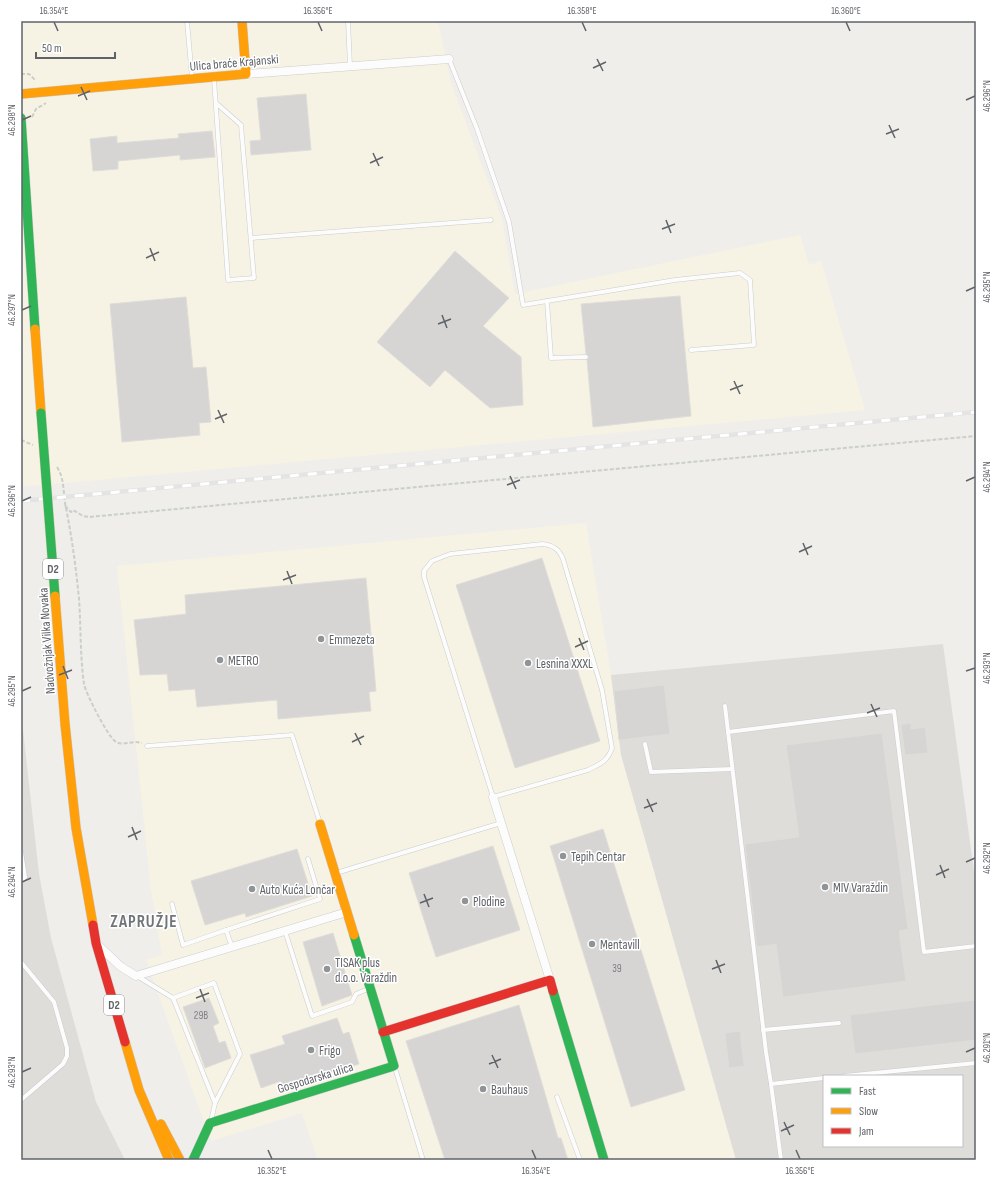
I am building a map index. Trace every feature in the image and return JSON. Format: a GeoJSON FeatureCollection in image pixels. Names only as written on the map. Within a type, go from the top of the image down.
{"type":"FeatureCollection","features":[{"type":"Feature","properties":{"kind":"main road"},"geometry":{"type":"LineString","coordinates":[[242,21],[246,74]]}},
{"type":"Feature","properties":{"kind":"main road","name":"Ulica braće Krajanski"},"geometry":{"type":"LineString","coordinates":[[21,94],[246,74]]}},
{"type":"Feature","properties":{"kind":"main road","name":"Nadvožnjak Vilka Novaka"},"geometry":{"type":"LineString","coordinates":[[21,118],[41,413],[65,724],[76,828],[96,943]]}},
{"type":"Feature","properties":{"kind":"main road"},"geometry":{"type":"LineString","coordinates":[[320,824],[394,1066]]}},
{"type":"Feature","properties":{"kind":"main road","name":"D2"},"geometry":{"type":"LineString","coordinates":[[96,943],[142,1096],[169,1160]]}},
{"type":"Feature","properties":{"kind":"main road"},"geometry":{"type":"LineString","coordinates":[[383,1032],[550,980],[604,1160]]}},
{"type":"Feature","properties":{"kind":"main road","name":"Gospodarska ulica"},"geometry":{"type":"LineString","coordinates":[[210,1123],[394,1066]]}},
{"type":"Feature","properties":{"kind":"main road","name":"D2"},"geometry":{"type":"LineString","coordinates":[[133,1067],[180,1160]]}},
{"type":"Feature","properties":{"kind":"main road"},"geometry":{"type":"LineString","coordinates":[[193,1160],[210,1123]]}},
{"type":"Feature","properties":{"kind":"street","name":"Ulica braće Krajanski"},"geometry":{"type":"LineString","coordinates":[[246,74],[449,59]]}},
{"type":"Feature","properties":{"kind":"street"},"geometry":{"type":"LineString","coordinates":[[493,797],[550,980]]}},
{"type":"Feature","properties":{"kind":"street"},"geometry":{"type":"LineString","coordinates":[[96,943],[120,966],[136,976],[347,912]]}},
{"type":"Feature","properties":{"kind":"lane"},"geometry":{"type":"LineString","coordinates":[[187,21],[192,79]]}},
{"type":"Feature","properties":{"kind":"lane"},"geometry":{"type":"LineString","coordinates":[[348,21],[350,66]]}},
{"type":"Feature","properties":{"kind":"lane"},"geometry":{"type":"LineString","coordinates":[[449,59],[477,129],[509,222],[523,305],[675,280],[725,274],[740,273],[750,280],[754,345],[691,350]]}},
{"type":"Feature","properties":{"kind":"lane"},"geometry":{"type":"LineString","coordinates":[[214,77],[228,280],[254,278],[241,125],[216,104]]}},
{"type":"Feature","properties":{"kind":"lane"},"geometry":{"type":"LineString","coordinates":[[251,238],[491,220]]}},
{"type":"Feature","properties":{"kind":"lane"},"geometry":{"type":"LineString","coordinates":[[547,301],[551,358],[586,357]]}},
{"type":"Feature","properties":{"kind":"lane"},"geometry":{"type":"LineString","coordinates":[[542,544],[549,545],[560,551],[563,559],[602,690],[612,748],[609,757],[601,764],[588,770],[493,797],[426,584],[424,571],[432,561],[450,554],[542,544]]}},
{"type":"Feature","properties":{"kind":"lane"},"geometry":{"type":"LineString","coordinates":[[725,706],[763,1030],[781,1160]]}},
{"type":"Feature","properties":{"kind":"lane"},"geometry":{"type":"LineString","coordinates":[[728,732],[894,711],[924,952],[976,946]]}},
{"type":"Feature","properties":{"kind":"lane"},"geometry":{"type":"LineString","coordinates":[[147,746],[292,735],[320,824]]}},
{"type":"Feature","properties":{"kind":"lane"},"geometry":{"type":"LineString","coordinates":[[645,744],[651,772],[732,769]]}},
{"type":"Feature","properties":{"kind":"lane"},"geometry":{"type":"LineString","coordinates":[[335,873],[501,823]]}},
{"type":"Feature","properties":{"kind":"lane"},"geometry":{"type":"LineString","coordinates":[[21,852],[26,878],[21,882]]}},
{"type":"Feature","properties":{"kind":"lane"},"geometry":{"type":"LineString","coordinates":[[172,904],[183,945],[320,899],[308,858]]}},
{"type":"Feature","properties":{"kind":"lane"},"geometry":{"type":"LineString","coordinates":[[226,930],[232,947]]}},
{"type":"Feature","properties":{"kind":"lane"},"geometry":{"type":"LineString","coordinates":[[285,930],[312,1016],[352,1002],[356,994],[370,989]]}},
{"type":"Feature","properties":{"kind":"lane"},"geometry":{"type":"LineString","coordinates":[[21,962],[54,1002],[67,1052],[66,1060],[60,1068],[21,1100]]}},
{"type":"Feature","properties":{"kind":"lane"},"geometry":{"type":"LineString","coordinates":[[136,976],[173,998],[215,1103]]}},
{"type":"Feature","properties":{"kind":"lane"},"geometry":{"type":"LineString","coordinates":[[173,998],[214,983],[240,1054],[215,1103],[210,1123]]}},
{"type":"Feature","properties":{"kind":"lane"},"geometry":{"type":"LineString","coordinates":[[763,1030],[840,1023]]}},
{"type":"Feature","properties":{"kind":"lane"},"geometry":{"type":"LineString","coordinates":[[854,1075],[976,1063]]}},
{"type":"Feature","properties":{"kind":"lane"},"geometry":{"type":"LineString","coordinates":[[394,1066],[423,1160]]}},
{"type":"Feature","properties":{"kind":"lane"},"geometry":{"type":"LineString","coordinates":[[771,1084],[823,1078]]}},
{"type":"Feature","properties":{"kind":"lane"},"geometry":{"type":"LineString","coordinates":[[557,1097],[580,1160]]}},
{"type":"Feature","properties":{"kind":"path"},"geometry":{"type":"LineString","coordinates":[[21,74],[30,74],[39,83]]}},
{"type":"Feature","properties":{"kind":"path"},"geometry":{"type":"LineString","coordinates":[[32,117],[40,106]]}},
{"type":"Feature","properties":{"kind":"path"},"geometry":{"type":"LineString","coordinates":[[65,506],[71,512],[74,510],[83,516],[89,517],[976,436]]}},
{"type":"Feature","properties":{"kind":"path"},"geometry":{"type":"LineString","coordinates":[[70,528],[79,598],[84,685],[109,736],[116,742],[122,744],[132,741],[140,742],[147,746]]}},
{"type":"Feature","properties":{"kind":"shaded area"},"geometry":{"type":"Polygon","coordinates":[[[21,21],[438,21],[451,83],[502,219],[515,294],[800,235],[809,265],[821,261],[865,410],[21,487],[21,21]]]}},
{"type":"Feature","properties":{"kind":"shaded area"},"geometry":{"type":"Polygon","coordinates":[[[586,523],[611,675],[621,755],[736,1160],[318,1160],[302,1113],[211,1141],[146,960],[162,955],[151,890],[117,566],[586,523]]]}},
{"type":"Feature","properties":{"kind":"shaded area"},"geometry":{"type":"Polygon","coordinates":[[[943,644],[976,886],[976,1160],[736,1160],[621,755],[611,675],[943,644]]]}},
{"type":"Feature","properties":{"kind":"shaded area"},"geometry":{"type":"Polygon","coordinates":[[[21,730],[23,730],[39,874],[51,938],[96,1102],[125,1160],[21,1160],[21,730]]]}},
{"type":"Feature","properties":{"kind":"building"},"geometry":{"type":"Polygon","coordinates":[[[306,94],[311,150],[251,155],[250,141],[261,140],[257,98],[306,94]]]}},
{"type":"Feature","properties":{"kind":"building"},"geometry":{"type":"Polygon","coordinates":[[[212,131],[215,157],[180,160],[180,155],[118,161],[118,169],[93,171],[90,139],[117,136],[117,143],[179,138],[178,134],[212,131]]]}},
{"type":"Feature","properties":{"kind":"building"},"geometry":{"type":"Polygon","coordinates":[[[455,251],[509,298],[483,326],[521,357],[523,405],[490,408],[445,370],[430,387],[377,342],[455,251]]]}},
{"type":"Feature","properties":{"kind":"building"},"geometry":{"type":"Polygon","coordinates":[[[680,296],[691,416],[593,427],[587,360],[589,357],[586,354],[581,304],[680,296]]]}},
{"type":"Feature","properties":{"kind":"building"},"geometry":{"type":"Polygon","coordinates":[[[186,297],[193,368],[206,367],[211,422],[199,423],[200,435],[122,442],[110,304],[186,297]]]}},
{"type":"Feature","properties":{"kind":"building","name":"Lesnina XXXL"},"geometry":{"type":"Polygon","coordinates":[[[542,558],[600,741],[515,768],[456,585],[542,558]]]}},
{"type":"Feature","properties":{"kind":"building"},"geometry":{"type":"Polygon","coordinates":[[[366,578],[376,691],[369,692],[371,711],[278,719],[277,700],[197,707],[195,689],[169,691],[167,674],[140,675],[134,620],[186,614],[185,595],[366,578]]]}},
{"type":"Feature","properties":{"kind":"building"},"geometry":{"type":"Polygon","coordinates":[[[664,685],[670,734],[619,740],[614,691],[664,685]]]}},
{"type":"Feature","properties":{"kind":"building"},"geometry":{"type":"Polygon","coordinates":[[[911,723],[911,729],[925,727],[928,753],[905,755],[901,725],[911,723]]]}},
{"type":"Feature","properties":{"kind":"building","name":"MIV Varaždin"},"geometry":{"type":"Polygon","coordinates":[[[882,733],[908,929],[899,931],[906,981],[783,997],[776,944],[757,947],[745,844],[799,837],[786,745],[882,733]]]}},
{"type":"Feature","properties":{"kind":"building"},"geometry":{"type":"Polygon","coordinates":[[[603,829],[685,1090],[631,1107],[550,846],[603,829]]]}},
{"type":"Feature","properties":{"kind":"building","name":"Plodine"},"geometry":{"type":"Polygon","coordinates":[[[493,846],[520,930],[436,957],[409,873],[493,846]]]}},
{"type":"Feature","properties":{"kind":"building","name":"Auto Kuća Lončar"},"geometry":{"type":"Polygon","coordinates":[[[297,849],[312,896],[246,917],[245,913],[205,925],[191,881],[297,849]]]}},
{"type":"Feature","properties":{"kind":"building","name":"TISAK plus d.o.o. Varaždin"},"geometry":{"type":"Polygon","coordinates":[[[333,933],[352,995],[322,1006],[303,942],[333,933]]]}},
{"type":"Feature","properties":{"kind":"building"},"geometry":{"type":"Polygon","coordinates":[[[209,998],[219,1023],[213,1026],[219,1043],[225,1041],[231,1058],[205,1068],[183,1007],[209,998]]]}},
{"type":"Feature","properties":{"kind":"building"},"geometry":{"type":"Polygon","coordinates":[[[976,1000],[976,1040],[855,1054],[850,1015],[976,1000]]]}},
{"type":"Feature","properties":{"kind":"building","name":"Bauhaus"},"geometry":{"type":"Polygon","coordinates":[[[519,1005],[558,1138],[561,1138],[568,1160],[445,1160],[406,1041],[519,1005]]]}},
{"type":"Feature","properties":{"kind":"building","name":"Frigo"},"geometry":{"type":"Polygon","coordinates":[[[337,1018],[343,1034],[349,1032],[359,1064],[283,1088],[281,1081],[261,1088],[250,1055],[285,1044],[282,1036],[337,1018]]]}},
{"type":"Feature","properties":{"kind":"building"},"geometry":{"type":"Polygon","coordinates":[[[740,1031],[744,1066],[729,1068],[725,1033],[740,1031]]]}},
{"type":"Feature","properties":{"kind":"railway"},"geometry":{"type":"LineString","coordinates":[[21,501],[976,412]]}},
{"type":"Feature","properties":{"kind":"traffic: fast"},"geometry":{"type":"LineString","coordinates":[[21,118],[35,329]]}},
{"type":"Feature","properties":{"kind":"traffic: fast"},"geometry":{"type":"LineString","coordinates":[[41,413],[55,596]]}},
{"type":"Feature","properties":{"kind":"traffic: fast"},"geometry":{"type":"LineString","coordinates":[[193,1160],[210,1123],[394,1066],[354,935]]}},
{"type":"Feature","properties":{"kind":"traffic: fast"},"geometry":{"type":"LineString","coordinates":[[553,991],[604,1160]]}},
{"type":"Feature","properties":{"kind":"traffic: slow"},"geometry":{"type":"LineString","coordinates":[[21,94],[246,74],[242,21]]}},
{"type":"Feature","properties":{"kind":"traffic: slow"},"geometry":{"type":"LineString","coordinates":[[35,329],[41,413]]}},
{"type":"Feature","properties":{"kind":"traffic: slow"},"geometry":{"type":"LineString","coordinates":[[55,596],[65,724]]}},
{"type":"Feature","properties":{"kind":"traffic: slow"},"geometry":{"type":"LineString","coordinates":[[65,724],[76,828],[93,925]]}},
{"type":"Feature","properties":{"kind":"traffic: slow"},"geometry":{"type":"LineString","coordinates":[[320,824],[354,935]]}},
{"type":"Feature","properties":{"kind":"traffic: slow"},"geometry":{"type":"LineString","coordinates":[[125,1042],[139,1090],[169,1160]]}},
{"type":"Feature","properties":{"kind":"traffic: slow"},"geometry":{"type":"LineString","coordinates":[[161,1124],[180,1160]]}},
{"type":"Feature","properties":{"kind":"traffic: jam"},"geometry":{"type":"LineString","coordinates":[[93,925],[96,943],[125,1042]]}},
{"type":"Feature","properties":{"kind":"traffic: jam"},"geometry":{"type":"LineString","coordinates":[[383,1032],[550,980],[553,991]]}},
{"type":"Feature","properties":{"kind":"place","name":"Emmezeta"},"geometry":{"type":"Point","coordinates":[321,639]}},
{"type":"Feature","properties":{"kind":"place","name":"METRO"},"geometry":{"type":"Point","coordinates":[220,660]}},
{"type":"Feature","properties":{"kind":"place","name":"Lesnina XXXL"},"geometry":{"type":"Point","coordinates":[528,663]}},
{"type":"Feature","properties":{"kind":"place","name":"Tepih Centar"},"geometry":{"type":"Point","coordinates":[563,856]}},
{"type":"Feature","properties":{"kind":"place","name":"MIV Varaždin"},"geometry":{"type":"Point","coordinates":[825,887]}},
{"type":"Feature","properties":{"kind":"place","name":"Auto Kuća Lončar"},"geometry":{"type":"Point","coordinates":[252,889]}},
{"type":"Feature","properties":{"kind":"place","name":"Plodine"},"geometry":{"type":"Point","coordinates":[465,901]}},
{"type":"Feature","properties":{"kind":"place","name":"Mentavill"},"geometry":{"type":"Point","coordinates":[592,944]}},
{"type":"Feature","properties":{"kind":"place","name":"TISAK plus d.o.o. Varaždin"},"geometry":{"type":"Point","coordinates":[327,969]}},
{"type":"Feature","properties":{"kind":"place","name":"Frigo"},"geometry":{"type":"Point","coordinates":[311,1050]}},
{"type":"Feature","properties":{"kind":"place","name":"Bauhaus"},"geometry":{"type":"Point","coordinates":[483,1089]}},
{"type":"Feature","properties":{"kind":"district","name":"ZAPRUŽJE"},"geometry":{"type":"Point","coordinates":[144,921]}}]}
